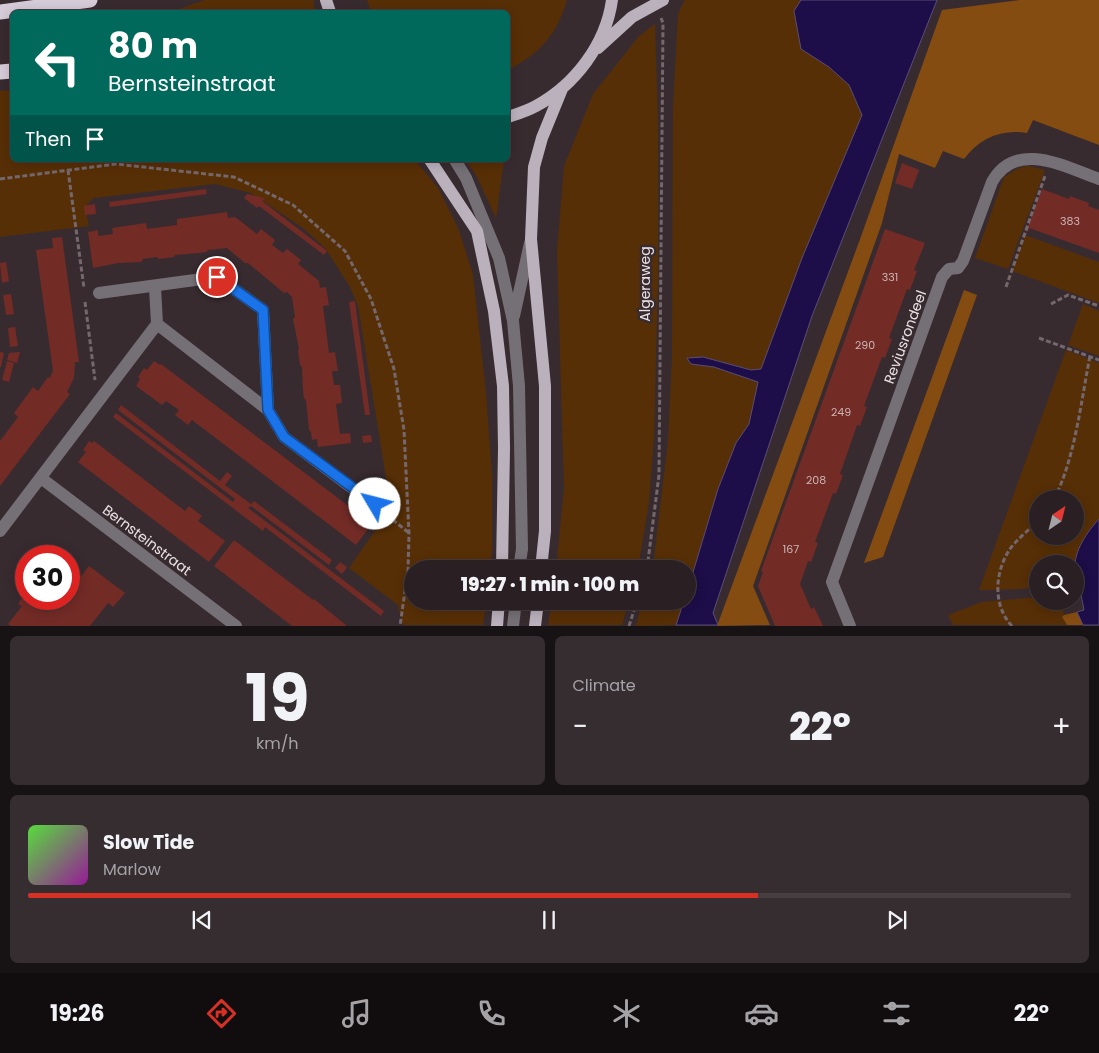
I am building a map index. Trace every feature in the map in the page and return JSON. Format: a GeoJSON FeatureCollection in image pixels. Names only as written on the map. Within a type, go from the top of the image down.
{"type":"FeatureCollection","features":[{"type":"Feature","properties":{"kind":"highway"},"geometry":{"type":"LineString","coordinates":[[15,10],[90,0]]}},
{"type":"Feature","properties":{"kind":"main road"},"geometry":{"type":"LineString","coordinates":[[510,116],[536,106],[562,89],[580,71],[594,51],[605,28],[612,0]]}},
{"type":"Feature","properties":{"kind":"main road"},"geometry":{"type":"LineString","coordinates":[[594,51],[632,17],[659,2]]}},
{"type":"Feature","properties":{"kind":"main road"},"geometry":{"type":"LineString","coordinates":[[542,560],[545,530],[545,386],[531,239],[534,167],[542,138],[562,89]]}},
{"type":"Feature","properties":{"kind":"main road"},"geometry":{"type":"LineString","coordinates":[[431,162],[477,231],[494,311],[502,386],[504,448],[502,560]]}},
{"type":"Feature","properties":{"kind":"main road"},"geometry":{"type":"LineString","coordinates":[[497,626],[499,610]]}},
{"type":"Feature","properties":{"kind":"main road"},"geometry":{"type":"LineString","coordinates":[[535,626],[537,610]]}},
{"type":"Feature","properties":{"kind":"street","name":"Reviusrondeel"},"geometry":{"type":"LineString","coordinates":[[850,626],[832,582],[942,277],[949,269],[958,268],[963,261],[996,174],[1011,162],[1020,159],[1035,159],[1050,162],[1099,179]]}},
{"type":"Feature","properties":{"kind":"street"},"geometry":{"type":"LineString","coordinates":[[456,162],[466,178],[499,258],[513,321],[519,386],[521,560]]}},
{"type":"Feature","properties":{"kind":"street"},"geometry":{"type":"LineString","coordinates":[[513,321],[531,239]]}},
{"type":"Feature","properties":{"kind":"street"},"geometry":{"type":"LineString","coordinates":[[100,293],[155,287],[217,277],[263,310],[268,410]]}},
{"type":"Feature","properties":{"kind":"street"},"geometry":{"type":"LineString","coordinates":[[0,532],[157,324],[155,287]]}},
{"type":"Feature","properties":{"kind":"street"},"geometry":{"type":"LineString","coordinates":[[157,324],[268,410],[284,437],[375,504]]}},
{"type":"Feature","properties":{"kind":"street","name":"Bernsteinstraat"},"geometry":{"type":"LineString","coordinates":[[41,478],[236,626]]}},
{"type":"Feature","properties":{"kind":"street"},"geometry":{"type":"LineString","coordinates":[[513,626],[515,610]]}},
{"type":"Feature","properties":{"kind":"path","name":"Algeraweg"},"geometry":{"type":"LineString","coordinates":[[648,560],[659,475],[663,23],[659,2]]}},
{"type":"Feature","properties":{"kind":"path"},"geometry":{"type":"LineString","coordinates":[[1006,287],[1050,162]]}},
{"type":"Feature","properties":{"kind":"path"},"geometry":{"type":"LineString","coordinates":[[0,178],[116,164],[234,177],[293,205],[345,251],[371,299],[394,369],[404,430],[409,534],[408,570],[400,626]]}},
{"type":"Feature","properties":{"kind":"path"},"geometry":{"type":"LineString","coordinates":[[1051,304],[1068,295],[1099,306]]}},
{"type":"Feature","properties":{"kind":"path"},"geometry":{"type":"LineString","coordinates":[[1039,338],[1099,360]]}},
{"type":"Feature","properties":{"kind":"path"},"geometry":{"type":"LineString","coordinates":[[1059,490],[1069,463],[1090,356]]}},
{"type":"Feature","properties":{"kind":"path"},"geometry":{"type":"LineString","coordinates":[[375,504],[409,534]]}},
{"type":"Feature","properties":{"kind":"path"},"geometry":{"type":"LineString","coordinates":[[1012,626],[1007,620],[997,595],[999,579],[1010,549],[1029,529]]}},
{"type":"Feature","properties":{"kind":"path"},"geometry":{"type":"LineString","coordinates":[[629,626],[634,610]]}},
{"type":"Feature","properties":{"kind":"shaded area"},"geometry":{"type":"Polygon","coordinates":[[[205,0],[313,0],[315,10],[176,10],[205,0]]]}},
{"type":"Feature","properties":{"kind":"shaded area"},"geometry":{"type":"Polygon","coordinates":[[[367,0],[567,0],[558,23],[545,42],[529,57],[510,69],[510,10],[370,10],[367,0]]]}},
{"type":"Feature","properties":{"kind":"shaded area"},"geometry":{"type":"Polygon","coordinates":[[[801,0],[794,11],[829,67],[849,85],[862,115],[761,369],[751,370],[703,357],[692,364],[714,367],[758,382],[749,424],[736,443],[718,489],[696,562],[696,560],[654,560],[668,441],[672,357],[673,107],[678,14],[684,1],[801,0]]]}},
{"type":"Feature","properties":{"kind":"shaded area"},"geometry":{"type":"Polygon","coordinates":[[[801,0],[937,0],[812,316],[713,613],[718,625],[676,625],[681,610],[696,610],[696,562],[718,489],[736,443],[749,424],[758,382],[714,367],[691,364],[687,358],[703,357],[751,370],[761,369],[802,258],[862,115],[849,85],[829,67],[801,49],[794,11],[801,0]]]}},
{"type":"Feature","properties":{"kind":"shaded area"},"geometry":{"type":"Polygon","coordinates":[[[1020,0],[1099,0],[1099,145],[1033,120],[1027,133],[1008,132],[984,140],[964,159],[943,151],[935,168],[899,154],[882,223],[753,586],[770,625],[717,626],[859,242],[942,10],[1020,0]]]}},
{"type":"Feature","properties":{"kind":"shaded area"},"geometry":{"type":"Polygon","coordinates":[[[655,24],[658,121],[658,273],[654,436],[649,502],[639,560],[557,560],[564,489],[557,251],[564,166],[593,94],[639,36],[655,24]]]}},
{"type":"Feature","properties":{"kind":"shaded area"},"geometry":{"type":"Polygon","coordinates":[[[10,90],[10,162],[417,162],[438,188],[459,230],[473,275],[486,393],[492,475],[492,550],[491,560],[404,560],[404,610],[485,610],[483,625],[403,625],[398,605],[349,568],[391,508],[358,306],[350,287],[325,248],[303,228],[251,193],[215,184],[94,198],[87,207],[89,226],[0,237],[0,91],[10,90]]]}},
{"type":"Feature","properties":{"kind":"shaded area"},"geometry":{"type":"Polygon","coordinates":[[[467,162],[504,162],[496,218],[477,177],[467,162]]]}},
{"type":"Feature","properties":{"kind":"shaded area"},"geometry":{"type":"Polygon","coordinates":[[[1029,166],[1045,170],[1008,269],[975,258],[1004,177],[1019,168],[1029,166]]]}},
{"type":"Feature","properties":{"kind":"shaded area"},"geometry":{"type":"Polygon","coordinates":[[[1025,235],[1099,262],[1099,303],[1012,271],[1025,235]]]}},
{"type":"Feature","properties":{"kind":"shaded area"},"geometry":{"type":"Polygon","coordinates":[[[964,290],[977,295],[883,557],[864,563],[964,290]]]}},
{"type":"Feature","properties":{"kind":"shaded area"},"geometry":{"type":"Polygon","coordinates":[[[1083,304],[1099,311],[1099,356],[1068,345],[1083,304]]]}},
{"type":"Feature","properties":{"kind":"shaded area"},"geometry":{"type":"Polygon","coordinates":[[[1066,350],[1099,363],[1099,519],[1084,540],[1084,490],[1029,490],[1029,545],[1082,545],[1077,555],[1029,555],[1029,588],[979,590],[1066,350]]]}},
{"type":"Feature","properties":{"kind":"shaded area"},"geometry":{"type":"Polygon","coordinates":[[[1099,519],[1099,625],[1083,625],[1077,612],[1084,610],[1084,555],[1077,555],[1080,545],[1084,545],[1084,539],[1099,519]]]}},
{"type":"Feature","properties":{"kind":"shaded area"},"geometry":{"type":"Polygon","coordinates":[[[1029,598],[1029,610],[1063,610],[1064,615],[1062,617],[1067,625],[953,625],[948,615],[982,602],[1029,598]]]}},
{"type":"Feature","properties":{"kind":"shaded area"},"geometry":{"type":"Polygon","coordinates":[[[550,610],[626,610],[622,625],[548,625],[550,610]]]}},
{"type":"Feature","properties":{"kind":"shaded area"},"geometry":{"type":"Polygon","coordinates":[[[640,610],[681,610],[676,625],[636,626],[640,610]]]}},
{"type":"Feature","properties":{"kind":"shaded area"},"geometry":{"type":"Polygon","coordinates":[[[1077,612],[1083,625],[1067,625],[1062,617],[1077,612]]]}},
{"type":"Feature","properties":{"kind":"building"},"geometry":{"type":"Polygon","coordinates":[[[902,163],[919,170],[912,189],[895,183],[902,163]]]}},
{"type":"Feature","properties":{"kind":"building"},"geometry":{"type":"Polygon","coordinates":[[[206,189],[207,194],[110,207],[109,202],[206,189]]]}},
{"type":"Feature","properties":{"kind":"building"},"geometry":{"type":"Polygon","coordinates":[[[1042,189],[1069,199],[1070,196],[1089,203],[1088,206],[1099,210],[1099,253],[1029,228],[1028,232],[1026,231],[1042,189]]]}},
{"type":"Feature","properties":{"kind":"building"},"geometry":{"type":"Polygon","coordinates":[[[247,194],[265,198],[262,201],[327,251],[324,255],[259,206],[257,208],[244,198],[247,194]]]}},
{"type":"Feature","properties":{"kind":"building"},"geometry":{"type":"Polygon","coordinates":[[[95,204],[96,214],[85,215],[84,206],[95,204]]]}},
{"type":"Feature","properties":{"kind":"building"},"geometry":{"type":"Polygon","coordinates":[[[227,212],[228,218],[235,217],[257,234],[261,229],[275,240],[272,245],[283,253],[287,249],[301,260],[298,264],[319,281],[320,288],[326,287],[329,305],[323,306],[329,353],[335,352],[338,371],[332,371],[334,385],[340,385],[342,403],[336,404],[340,434],[350,433],[351,443],[318,447],[317,439],[312,440],[303,391],[302,367],[300,365],[293,319],[295,317],[292,297],[287,292],[284,293],[227,248],[159,259],[157,257],[143,259],[141,262],[118,263],[93,268],[88,232],[98,230],[98,236],[113,234],[112,228],[146,223],[147,229],[177,225],[177,219],[227,212]]]}},
{"type":"Feature","properties":{"kind":"building"},"geometry":{"type":"Polygon","coordinates":[[[885,229],[925,243],[914,270],[917,271],[910,290],[907,289],[889,338],[892,339],[885,358],[882,357],[864,406],[867,407],[860,426],[857,425],[840,474],[843,475],[836,494],[833,493],[815,542],[818,543],[811,562],[808,561],[800,584],[811,609],[814,607],[823,626],[775,626],[758,586],[763,572],[761,571],[885,229]]]}},
{"type":"Feature","properties":{"kind":"building"},"geometry":{"type":"Polygon","coordinates":[[[62,237],[79,362],[75,362],[74,378],[67,392],[70,394],[0,486],[0,441],[18,417],[14,413],[33,387],[38,391],[48,377],[50,378],[53,370],[36,250],[53,248],[52,238],[62,237]]]}},
{"type":"Feature","properties":{"kind":"building"},"geometry":{"type":"Polygon","coordinates":[[[6,262],[9,281],[2,283],[0,263],[6,262]]]}},
{"type":"Feature","properties":{"kind":"building"},"geometry":{"type":"Polygon","coordinates":[[[11,294],[14,314],[6,315],[3,295],[11,294]]]}},
{"type":"Feature","properties":{"kind":"building"},"geometry":{"type":"Polygon","coordinates":[[[355,301],[370,415],[365,415],[349,302],[355,301]]]}},
{"type":"Feature","properties":{"kind":"building"},"geometry":{"type":"Polygon","coordinates":[[[15,327],[18,346],[10,347],[8,328],[15,327]]]}},
{"type":"Feature","properties":{"kind":"building"},"geometry":{"type":"Polygon","coordinates":[[[0,352],[4,353],[1,367],[0,367],[0,352]]]}},
{"type":"Feature","properties":{"kind":"building"},"geometry":{"type":"Polygon","coordinates":[[[20,352],[17,363],[7,360],[9,353],[20,352]]]}},
{"type":"Feature","properties":{"kind":"building"},"geometry":{"type":"Polygon","coordinates":[[[7,361],[14,363],[9,382],[2,380],[7,361]]]}},
{"type":"Feature","properties":{"kind":"building"},"geometry":{"type":"Polygon","coordinates":[[[154,361],[161,364],[359,514],[371,525],[356,545],[192,420],[188,425],[175,415],[179,410],[166,401],[162,405],[136,386],[140,379],[138,377],[144,368],[147,370],[154,361]]]}},
{"type":"Feature","properties":{"kind":"building"},"geometry":{"type":"Polygon","coordinates":[[[121,405],[220,481],[227,472],[232,476],[225,485],[251,504],[254,501],[332,560],[329,565],[251,506],[248,508],[384,611],[381,616],[265,527],[263,531],[113,417],[116,413],[233,502],[235,499],[118,410],[121,405]]]}},
{"type":"Feature","properties":{"kind":"building"},"geometry":{"type":"Polygon","coordinates":[[[371,435],[372,442],[363,443],[362,436],[371,435]]]}},
{"type":"Feature","properties":{"kind":"building"},"geometry":{"type":"Polygon","coordinates":[[[89,441],[92,443],[94,441],[185,511],[189,506],[202,516],[198,521],[225,541],[209,562],[78,462],[86,452],[83,450],[89,441]]]}},
{"type":"Feature","properties":{"kind":"building"},"geometry":{"type":"Polygon","coordinates":[[[234,540],[347,626],[292,626],[214,566],[234,540]]]}},
{"type":"Feature","properties":{"kind":"building"},"geometry":{"type":"Polygon","coordinates":[[[340,562],[347,567],[342,574],[335,568],[340,562]]]}},
{"type":"Feature","properties":{"kind":"building"},"geometry":{"type":"Polygon","coordinates":[[[89,566],[125,593],[113,607],[108,603],[90,626],[11,626],[8,624],[19,610],[80,610],[80,578],[89,566]]]}},
{"type":"Feature","properties":{"kind":"route"},"geometry":{"type":"LineString","coordinates":[[217,277],[263,310],[268,410],[284,437],[375,504]]}}]}
